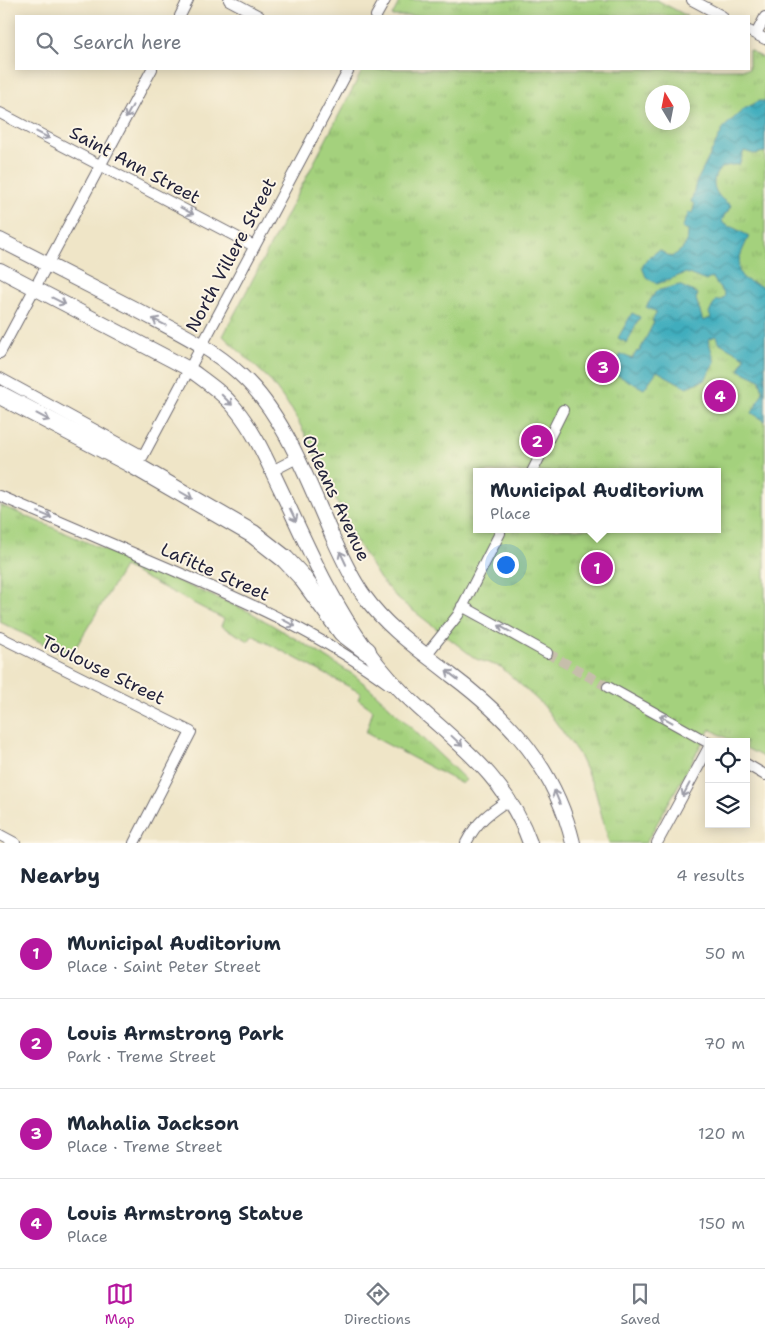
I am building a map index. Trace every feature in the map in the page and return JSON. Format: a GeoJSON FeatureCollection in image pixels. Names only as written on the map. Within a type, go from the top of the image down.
{"type":"FeatureCollection","features":[{"type":"Feature","properties":{"kind":"highway"},"geometry":{"type":"LineString","coordinates":[[0,395],[130,463],[253,534],[285,559],[301,576],[342,632],[367,651]]}},
{"type":"Feature","properties":{"kind":"street"},"geometry":{"type":"LineString","coordinates":[[180,15],[188,0]]}},
{"type":"Feature","properties":{"kind":"street"},"geometry":{"type":"LineString","coordinates":[[228,0],[257,15]]}},
{"type":"Feature","properties":{"kind":"street"},"geometry":{"type":"LineString","coordinates":[[377,15],[385,0]]}},
{"type":"Feature","properties":{"kind":"street"},"geometry":{"type":"LineString","coordinates":[[692,0],[720,15]]}},
{"type":"Feature","properties":{"kind":"street"},"geometry":{"type":"LineString","coordinates":[[757,35],[765,17]]}},
{"type":"Feature","properties":{"kind":"street"},"geometry":{"type":"LineString","coordinates":[[0,354],[151,70]]}},
{"type":"Feature","properties":{"kind":"street","name":"North Villere Street"},"geometry":{"type":"LineString","coordinates":[[0,378],[143,456],[347,70]]}},
{"type":"Feature","properties":{"kind":"street","name":"Saint Ann Street"},"geometry":{"type":"LineString","coordinates":[[0,113],[254,246]]}},
{"type":"Feature","properties":{"kind":"street","name":"Orleans Avenue"},"geometry":{"type":"LineString","coordinates":[[0,240],[202,344],[242,375],[262,397],[279,423],[349,572],[364,596],[379,615],[397,632],[495,710],[525,742],[554,789],[573,843]]}},
{"type":"Feature","properties":{"kind":"street"},"geometry":{"type":"LineString","coordinates":[[0,270],[189,369],[216,389],[234,407],[258,442],[339,610],[367,651],[407,697],[490,773],[510,799],[530,843]]}},
{"type":"Feature","properties":{"kind":"street"},"geometry":{"type":"LineString","coordinates":[[534,468],[563,410]]}},
{"type":"Feature","properties":{"kind":"street"},"geometry":{"type":"LineString","coordinates":[[272,471],[297,458]]}},
{"type":"Feature","properties":{"kind":"street","name":"Lafitte Street"},"geometry":{"type":"LineString","coordinates":[[0,496],[275,616],[365,666],[407,697]]}},
{"type":"Feature","properties":{"kind":"street"},"geometry":{"type":"LineString","coordinates":[[426,655],[458,615],[500,533]]}},
{"type":"Feature","properties":{"kind":"street"},"geometry":{"type":"LineString","coordinates":[[462,606],[547,653]]}},
{"type":"Feature","properties":{"kind":"street","name":"Toulouse Street"},"geometry":{"type":"LineString","coordinates":[[0,637],[191,732],[134,843]]}},
{"type":"Feature","properties":{"kind":"street"},"geometry":{"type":"LineString","coordinates":[[608,687],[705,741]]}},
{"type":"Feature","properties":{"kind":"street"},"geometry":{"type":"LineString","coordinates":[[657,843],[705,755]]}},
{"type":"Feature","properties":{"kind":"street"},"geometry":{"type":"LineString","coordinates":[[750,766],[765,775]]}},
{"type":"Feature","properties":{"kind":"street"},"geometry":{"type":"LineString","coordinates":[[466,843],[472,831],[482,819],[510,799]]}},
{"type":"Feature","properties":{"kind":"street"},"geometry":{"type":"LineString","coordinates":[[0,835],[15,843]]}},
{"type":"Feature","properties":{"kind":"green space"},"geometry":{"type":"Polygon","coordinates":[[[400,0],[657,0],[685,15],[392,15],[400,0]]]}},
{"type":"Feature","properties":{"kind":"green space"},"geometry":{"type":"Polygon","coordinates":[[[750,51],[765,59],[765,758],[750,750],[750,738],[727,738],[710,729],[646,843],[609,843],[595,790],[578,753],[544,706],[501,667],[476,659],[398,599],[380,579],[353,536],[292,410],[269,379],[223,336],[362,70],[750,70],[750,51]]]}},
{"type":"Feature","properties":{"kind":"green space"},"geometry":{"type":"Polygon","coordinates":[[[0,505],[250,612],[313,649],[354,675],[373,691],[466,780],[462,784],[366,733],[373,710],[358,699],[361,693],[252,635],[249,641],[221,626],[224,619],[124,567],[70,657],[0,622],[0,505]]]}},
{"type":"Feature","properties":{"kind":"water"},"geometry":{"type":"Polygon","coordinates":[[[759,101],[765,101],[765,152],[754,154],[744,151],[739,165],[730,165],[722,168],[717,173],[714,179],[714,186],[722,199],[731,205],[722,221],[724,224],[749,236],[740,259],[739,271],[741,276],[765,288],[765,421],[752,413],[763,392],[760,380],[739,370],[745,357],[718,342],[716,336],[708,339],[715,362],[705,380],[686,387],[657,371],[644,389],[611,372],[621,354],[632,359],[637,351],[639,352],[657,312],[646,307],[656,291],[679,285],[698,294],[696,299],[703,321],[711,318],[709,313],[716,300],[722,300],[725,295],[712,277],[706,281],[686,273],[657,284],[646,277],[642,267],[648,258],[659,250],[671,257],[684,247],[688,231],[682,228],[689,212],[692,213],[695,204],[691,202],[696,183],[724,127],[744,109],[759,101]]]}},
{"type":"Feature","properties":{"kind":"water"},"geometry":{"type":"Polygon","coordinates":[[[632,313],[640,317],[627,343],[618,338],[632,313]]]}},
{"type":"Feature","properties":{"kind":"tunnel"},"geometry":{"type":"LineString","coordinates":[[547,653],[608,687]]}},
{"type":"Feature","properties":{"kind":"place","name":"Mahalia Jackson"},"geometry":{"type":"Point","coordinates":[603,367]}},
{"type":"Feature","properties":{"kind":"place","name":"Louis Armstrong Statue"},"geometry":{"type":"Point","coordinates":[720,396]}},
{"type":"Feature","properties":{"kind":"place","name":"Louis Armstrong Park"},"geometry":{"type":"Point","coordinates":[537,441]}},
{"type":"Feature","properties":{"kind":"place","name":"Municipal Auditorium"},"geometry":{"type":"Point","coordinates":[597,568]}}]}
